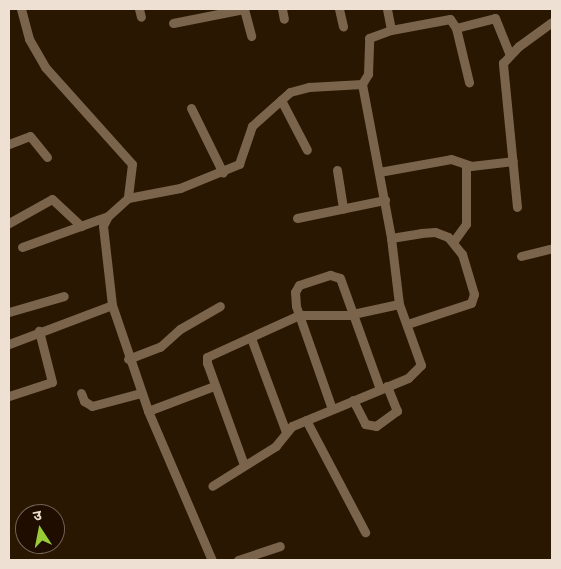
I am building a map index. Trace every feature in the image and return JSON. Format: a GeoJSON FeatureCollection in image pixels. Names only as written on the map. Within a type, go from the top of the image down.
{"type":"FeatureCollection","features":[{"type":"Feature","properties":{"kind":"street"},"geometry":{"type":"LineString","coordinates":[[23,9],[29,39],[45,67],[132,164],[128,198]]}},
{"type":"Feature","properties":{"kind":"street"},"geometry":{"type":"LineString","coordinates":[[173,23],[244,9],[251,36]]}},
{"type":"Feature","properties":{"kind":"street"},"geometry":{"type":"LineString","coordinates":[[282,9],[284,19]]}},
{"type":"Feature","properties":{"kind":"street"},"geometry":{"type":"LineString","coordinates":[[339,9],[343,27]]}},
{"type":"Feature","properties":{"kind":"street"},"geometry":{"type":"LineString","coordinates":[[387,9],[391,30]]}},
{"type":"Feature","properties":{"kind":"street"},"geometry":{"type":"LineString","coordinates":[[456,28],[495,18],[510,55]]}},
{"type":"Feature","properties":{"kind":"street"},"geometry":{"type":"LineString","coordinates":[[212,486],[276,446],[286,432],[306,420],[408,378],[421,365],[399,304],[392,238],[362,84],[368,74],[369,38],[391,30],[447,19],[456,28],[469,82]]}},
{"type":"Feature","properties":{"kind":"street"},"geometry":{"type":"LineString","coordinates":[[517,207],[503,63],[510,55],[552,22]]}},
{"type":"Feature","properties":{"kind":"street"},"geometry":{"type":"LineString","coordinates":[[22,247],[108,216],[128,198],[180,188],[223,173],[239,164],[252,126],[290,92],[308,87],[362,84]]}},
{"type":"Feature","properties":{"kind":"street"},"geometry":{"type":"LineString","coordinates":[[281,100],[307,150]]}},
{"type":"Feature","properties":{"kind":"street"},"geometry":{"type":"LineString","coordinates":[[190,108],[223,173]]}},
{"type":"Feature","properties":{"kind":"street"},"geometry":{"type":"LineString","coordinates":[[9,144],[30,136],[47,157]]}},
{"type":"Feature","properties":{"kind":"street"},"geometry":{"type":"LineString","coordinates":[[379,172],[451,159],[466,165],[513,161]]}},
{"type":"Feature","properties":{"kind":"street"},"geometry":{"type":"LineString","coordinates":[[453,242],[466,224],[466,165]]}},
{"type":"Feature","properties":{"kind":"street"},"geometry":{"type":"LineString","coordinates":[[337,170],[343,208]]}},
{"type":"Feature","properties":{"kind":"street"},"geometry":{"type":"LineString","coordinates":[[9,223],[52,198],[81,226]]}},
{"type":"Feature","properties":{"kind":"street"},"geometry":{"type":"LineString","coordinates":[[297,218],[385,200]]}},
{"type":"Feature","properties":{"kind":"street"},"geometry":{"type":"LineString","coordinates":[[108,216],[102,233],[112,306],[128,359],[148,411],[212,560]]}},
{"type":"Feature","properties":{"kind":"street"},"geometry":{"type":"LineString","coordinates":[[392,238],[435,232],[453,242],[462,254],[473,300],[407,324]]}},
{"type":"Feature","properties":{"kind":"street"},"geometry":{"type":"LineString","coordinates":[[522,256],[552,248]]}},
{"type":"Feature","properties":{"kind":"street"},"geometry":{"type":"LineString","coordinates":[[332,409],[299,315],[296,288],[330,275],[340,278],[384,387],[398,411],[376,426],[365,424],[353,400]]}},
{"type":"Feature","properties":{"kind":"street"},"geometry":{"type":"LineString","coordinates":[[9,312],[64,296]]}},
{"type":"Feature","properties":{"kind":"street"},"geometry":{"type":"LineString","coordinates":[[244,466],[214,386],[208,357],[299,315],[353,314],[399,304]]}},
{"type":"Feature","properties":{"kind":"street"},"geometry":{"type":"LineString","coordinates":[[9,344],[39,331],[112,306]]}},
{"type":"Feature","properties":{"kind":"street"},"geometry":{"type":"LineString","coordinates":[[128,359],[160,347],[180,329],[220,306]]}},
{"type":"Feature","properties":{"kind":"street"},"geometry":{"type":"LineString","coordinates":[[9,396],[52,382],[39,331]]}},
{"type":"Feature","properties":{"kind":"street"},"geometry":{"type":"LineString","coordinates":[[251,338],[286,432]]}},
{"type":"Feature","properties":{"kind":"street"},"geometry":{"type":"LineString","coordinates":[[148,411],[214,386]]}},
{"type":"Feature","properties":{"kind":"street"},"geometry":{"type":"LineString","coordinates":[[81,393],[84,401],[92,406],[141,393]]}},
{"type":"Feature","properties":{"kind":"street"},"geometry":{"type":"LineString","coordinates":[[306,420],[364,532]]}},
{"type":"Feature","properties":{"kind":"street"},"geometry":{"type":"LineString","coordinates":[[238,560],[280,546]]}}]}
